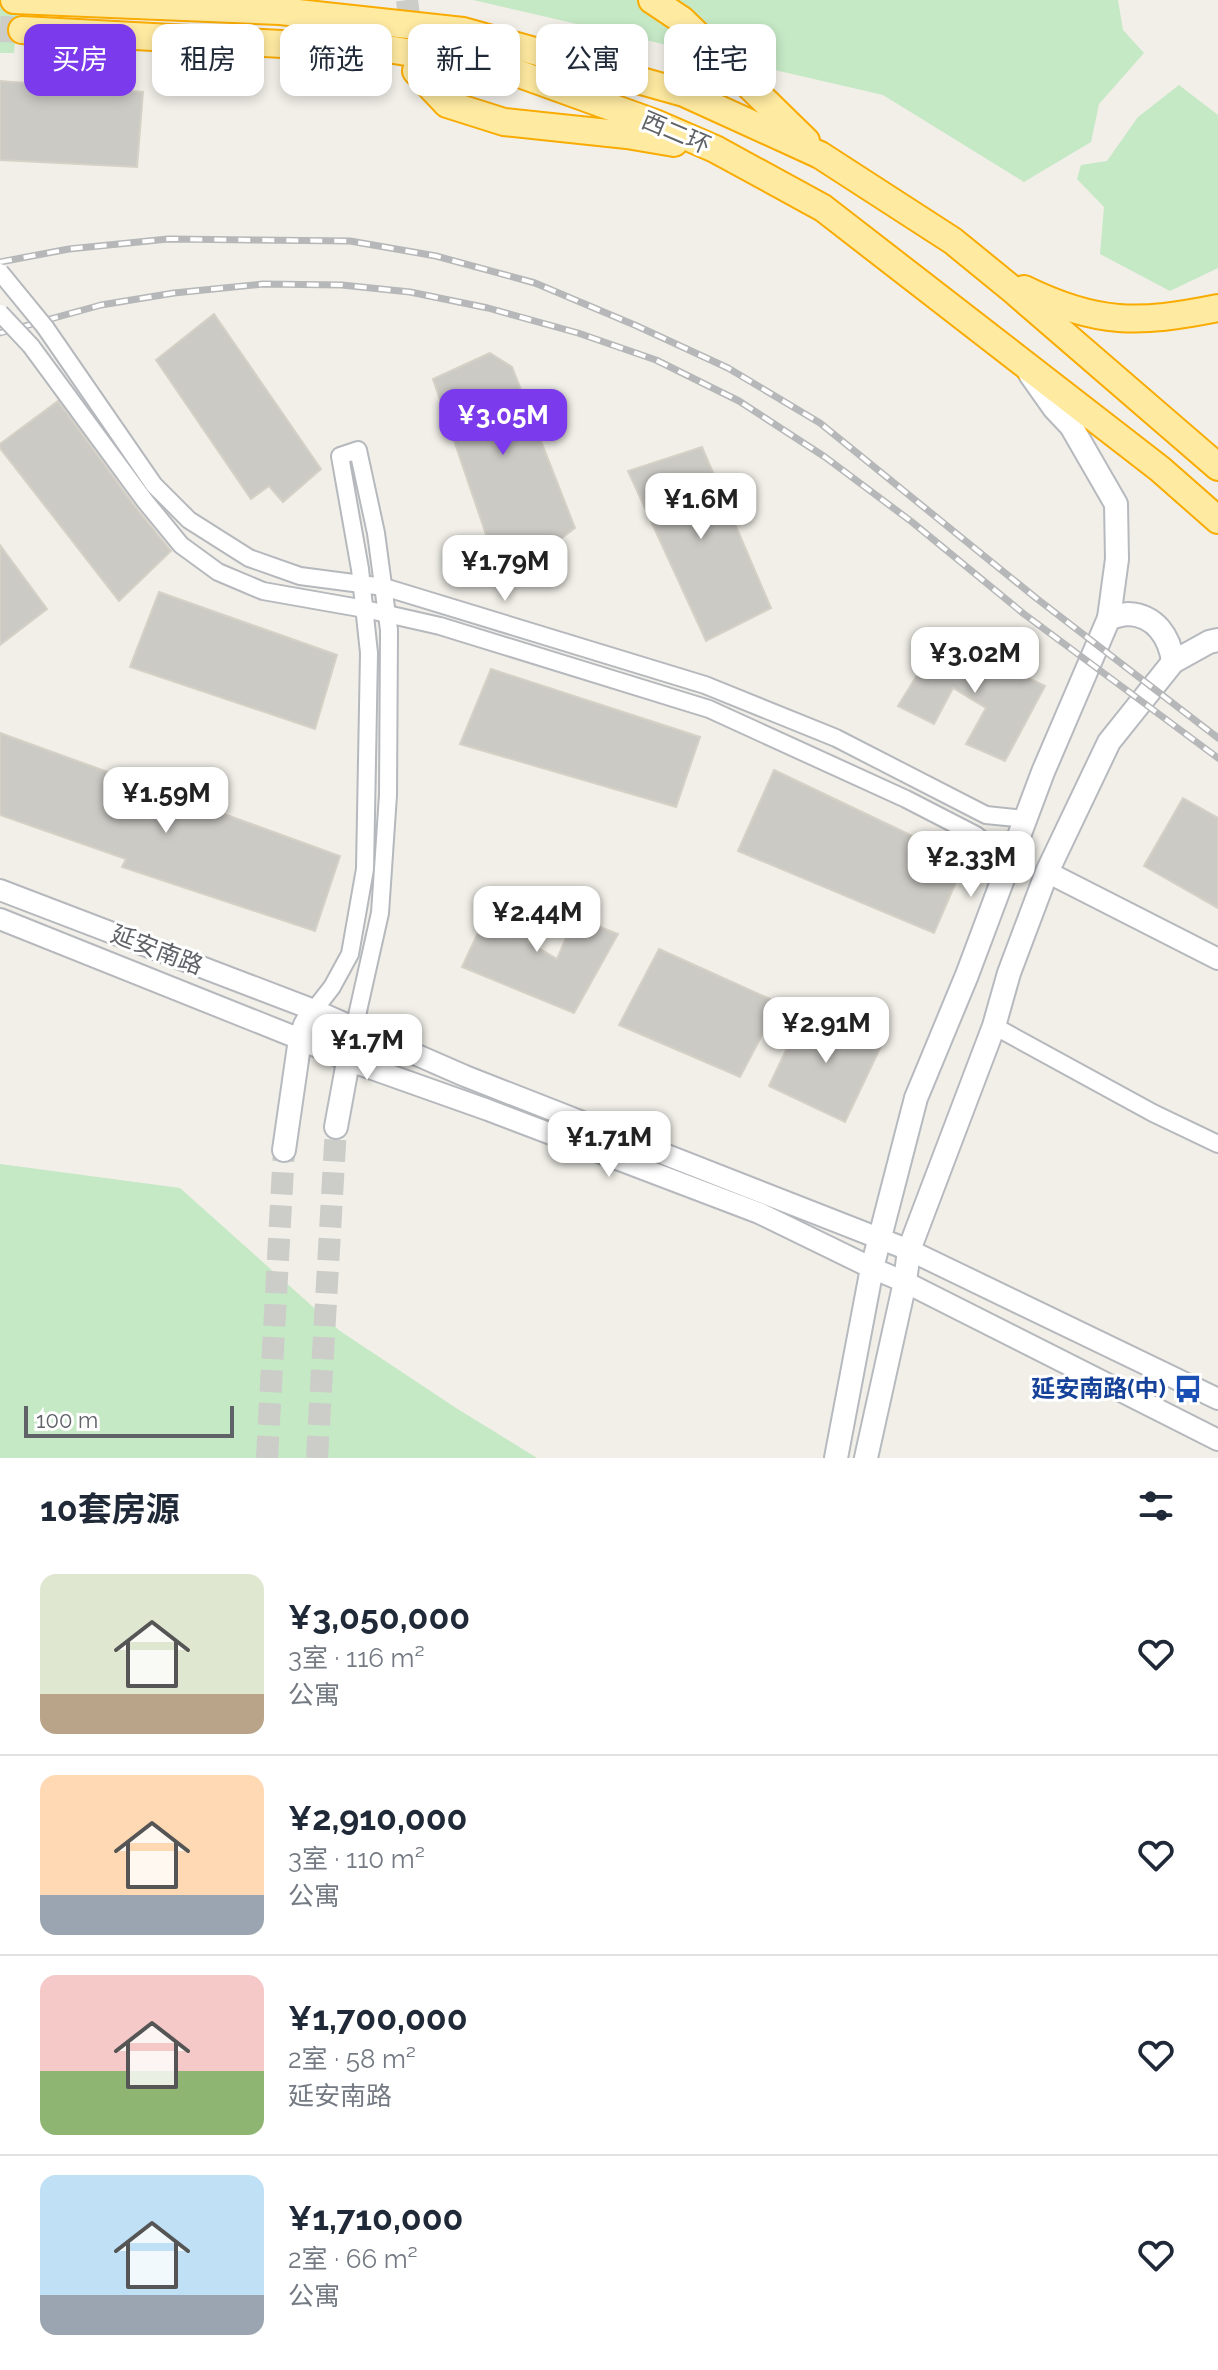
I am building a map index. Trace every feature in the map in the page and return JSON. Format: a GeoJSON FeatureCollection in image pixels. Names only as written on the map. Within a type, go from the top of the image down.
{"type":"FeatureCollection","features":[{"type":"Feature","properties":{"kind":"highway","name":"西二环"},"geometry":{"type":"LineString","coordinates":[[14,0],[280,11],[463,31],[684,93],[820,155],[953,241],[1218,467]]}},
{"type":"Feature","properties":{"kind":"highway"},"geometry":{"type":"LineString","coordinates":[[652,0],[682,20],[820,155]]}},
{"type":"Feature","properties":{"kind":"highway","name":"西二环"},"geometry":{"type":"LineString","coordinates":[[22,30],[394,50],[503,68],[655,123],[715,149],[823,208],[1160,469],[1218,520]]}},
{"type":"Feature","properties":{"kind":"highway"},"geometry":{"type":"LineString","coordinates":[[439,96],[447,104],[504,122],[627,135],[715,149]]}},
{"type":"Feature","properties":{"kind":"highway"},"geometry":{"type":"LineString","coordinates":[[992,273],[1045,299],[1106,318],[1158,319],[1218,308]]}},
{"type":"Feature","properties":{"kind":"main road"},"geometry":{"type":"LineString","coordinates":[[836,1458],[872,1268],[916,1098],[967,975],[1043,772],[1109,618],[1117,559],[1116,504],[1071,426],[1054,408],[1020,360]]}},
{"type":"Feature","properties":{"kind":"main road"},"geometry":{"type":"LineString","coordinates":[[1109,618],[1129,614],[1146,619],[1162,631],[1171,644],[1173,662]]}},
{"type":"Feature","properties":{"kind":"main road"},"geometry":{"type":"LineString","coordinates":[[866,1458],[905,1282],[909,1250],[994,1026],[1009,973],[1047,872],[1109,742],[1173,662],[1218,640]]}},
{"type":"Feature","properties":{"kind":"main road"},"geometry":{"type":"LineString","coordinates":[[284,1150],[300,1039],[314,1010]]}},
{"type":"Feature","properties":{"kind":"main road"},"geometry":{"type":"LineString","coordinates":[[336,1127],[354,1029]]}},
{"type":"Feature","properties":{"kind":"street"},"geometry":{"type":"LineString","coordinates":[[0,272],[45,327],[154,485],[189,520],[249,558],[300,576],[384,587],[705,685],[836,738],[986,815],[1025,819]]}},
{"type":"Feature","properties":{"kind":"street"},"geometry":{"type":"LineString","coordinates":[[0,313],[31,346],[181,545],[218,572],[263,591],[440,626],[709,709],[906,799],[976,835],[991,847],[1007,869]]}},
{"type":"Feature","properties":{"kind":"street"},"geometry":{"type":"LineString","coordinates":[[314,1010],[332,987],[350,954],[365,869],[369,653],[362,583],[340,456],[358,450],[376,533],[389,630],[388,795],[380,913],[354,1029]]}},
{"type":"Feature","properties":{"kind":"street"},"geometry":{"type":"LineString","coordinates":[[1047,872],[1218,959]]}},
{"type":"Feature","properties":{"kind":"street","name":"延安南路"},"geometry":{"type":"LineString","coordinates":[[0,890],[314,1010],[465,1076],[909,1250],[1218,1399]]}},
{"type":"Feature","properties":{"kind":"street"},"geometry":{"type":"LineString","coordinates":[[0,919],[347,1060],[759,1213],[905,1282],[1218,1440]]}},
{"type":"Feature","properties":{"kind":"street"},"geometry":{"type":"LineString","coordinates":[[994,1026],[1153,1113],[1218,1144]]}},
{"type":"Feature","properties":{"kind":"green space"},"geometry":{"type":"Polygon","coordinates":[[[0,0],[19,0],[14,53],[0,53],[0,0]]]}},
{"type":"Feature","properties":{"kind":"green space"},"geometry":{"type":"Polygon","coordinates":[[[473,0],[1118,0],[1123,30],[1144,53],[1099,104],[1091,142],[1024,182],[883,95],[776,70],[776,24],[664,24],[664,44],[648,41],[648,24],[577,24],[473,0]]]}},
{"type":"Feature","properties":{"kind":"green space"},"geometry":{"type":"Polygon","coordinates":[[[1179,85],[1218,115],[1218,268],[1170,291],[1100,254],[1104,207],[1077,179],[1081,165],[1107,161],[1138,117],[1179,85]]]}},
{"type":"Feature","properties":{"kind":"green space"},"geometry":{"type":"Polygon","coordinates":[[[0,1164],[180,1188],[340,1331],[537,1458],[0,1458],[0,1164]]]}},
{"type":"Feature","properties":{"kind":"building"},"geometry":{"type":"Polygon","coordinates":[[[0,81],[24,83],[24,96],[136,96],[136,91],[143,92],[137,167],[0,160],[0,81]]]}},
{"type":"Feature","properties":{"kind":"building"},"geometry":{"type":"Polygon","coordinates":[[[214,314],[321,469],[283,502],[269,486],[251,499],[156,360],[214,314]]]}},
{"type":"Feature","properties":{"kind":"building"},"geometry":{"type":"Polygon","coordinates":[[[490,353],[512,367],[575,528],[540,555],[491,549],[433,379],[490,353]]]}},
{"type":"Feature","properties":{"kind":"building"},"geometry":{"type":"Polygon","coordinates":[[[58,401],[171,551],[119,601],[0,448],[0,444],[58,401]]]}},
{"type":"Feature","properties":{"kind":"building"},"geometry":{"type":"Polygon","coordinates":[[[702,447],[771,608],[706,641],[628,471],[702,447]]]}},
{"type":"Feature","properties":{"kind":"building"},"geometry":{"type":"Polygon","coordinates":[[[0,545],[47,609],[0,645],[0,545]]]}},
{"type":"Feature","properties":{"kind":"building"},"geometry":{"type":"Polygon","coordinates":[[[159,592],[337,655],[315,729],[130,667],[159,592]]]}},
{"type":"Feature","properties":{"kind":"building"},"geometry":{"type":"Polygon","coordinates":[[[941,636],[1045,686],[1005,761],[966,744],[986,708],[953,688],[934,724],[898,706],[941,636]]]}},
{"type":"Feature","properties":{"kind":"building"},"geometry":{"type":"Polygon","coordinates":[[[491,669],[700,737],[676,807],[460,744],[491,669]]]}},
{"type":"Feature","properties":{"kind":"building"},"geometry":{"type":"Polygon","coordinates":[[[0,733],[340,856],[315,931],[122,867],[126,859],[0,815],[0,733]]]}},
{"type":"Feature","properties":{"kind":"building"},"geometry":{"type":"Polygon","coordinates":[[[774,770],[965,861],[934,933],[738,851],[774,770]]]}},
{"type":"Feature","properties":{"kind":"building"},"geometry":{"type":"Polygon","coordinates":[[[1183,798],[1218,818],[1218,908],[1144,866],[1183,798]]]}},
{"type":"Feature","properties":{"kind":"building"},"geometry":{"type":"Polygon","coordinates":[[[498,890],[542,908],[527,941],[557,959],[575,917],[618,934],[574,1013],[462,967],[498,890]]]}},
{"type":"Feature","properties":{"kind":"building"},"geometry":{"type":"Polygon","coordinates":[[[659,949],[779,1003],[740,1077],[619,1025],[659,949]]]}},
{"type":"Feature","properties":{"kind":"building"},"geometry":{"type":"Polygon","coordinates":[[[806,1008],[882,1044],[845,1122],[769,1086],[806,1008]]]}},
{"type":"Feature","properties":{"kind":"tunnel"},"geometry":{"type":"LineString","coordinates":[[407,0],[410,24]]}},
{"type":"Feature","properties":{"kind":"tunnel"},"geometry":{"type":"LineString","coordinates":[[0,29],[22,30]]}},
{"type":"Feature","properties":{"kind":"tunnel"},"geometry":{"type":"LineString","coordinates":[[317,1458],[336,1127]]}},
{"type":"Feature","properties":{"kind":"tunnel"},"geometry":{"type":"LineString","coordinates":[[267,1458],[284,1150]]}},
{"type":"Feature","properties":{"kind":"railway"},"geometry":{"type":"LineString","coordinates":[[0,262],[69,249],[168,239],[350,241],[436,256],[535,283],[728,368],[820,423],[1036,598],[1218,738]]}},
{"type":"Feature","properties":{"kind":"railway"},"geometry":{"type":"LineString","coordinates":[[0,333],[101,305],[174,293],[263,284],[342,285],[410,292],[488,308],[578,333],[656,360],[739,401],[825,457],[912,522],[1024,614],[1218,758]]}},
{"type":"Feature","properties":{"kind":"place","name":"延安南路(中)"},"geometry":{"type":"Point","coordinates":[1188,1389]}}]}
